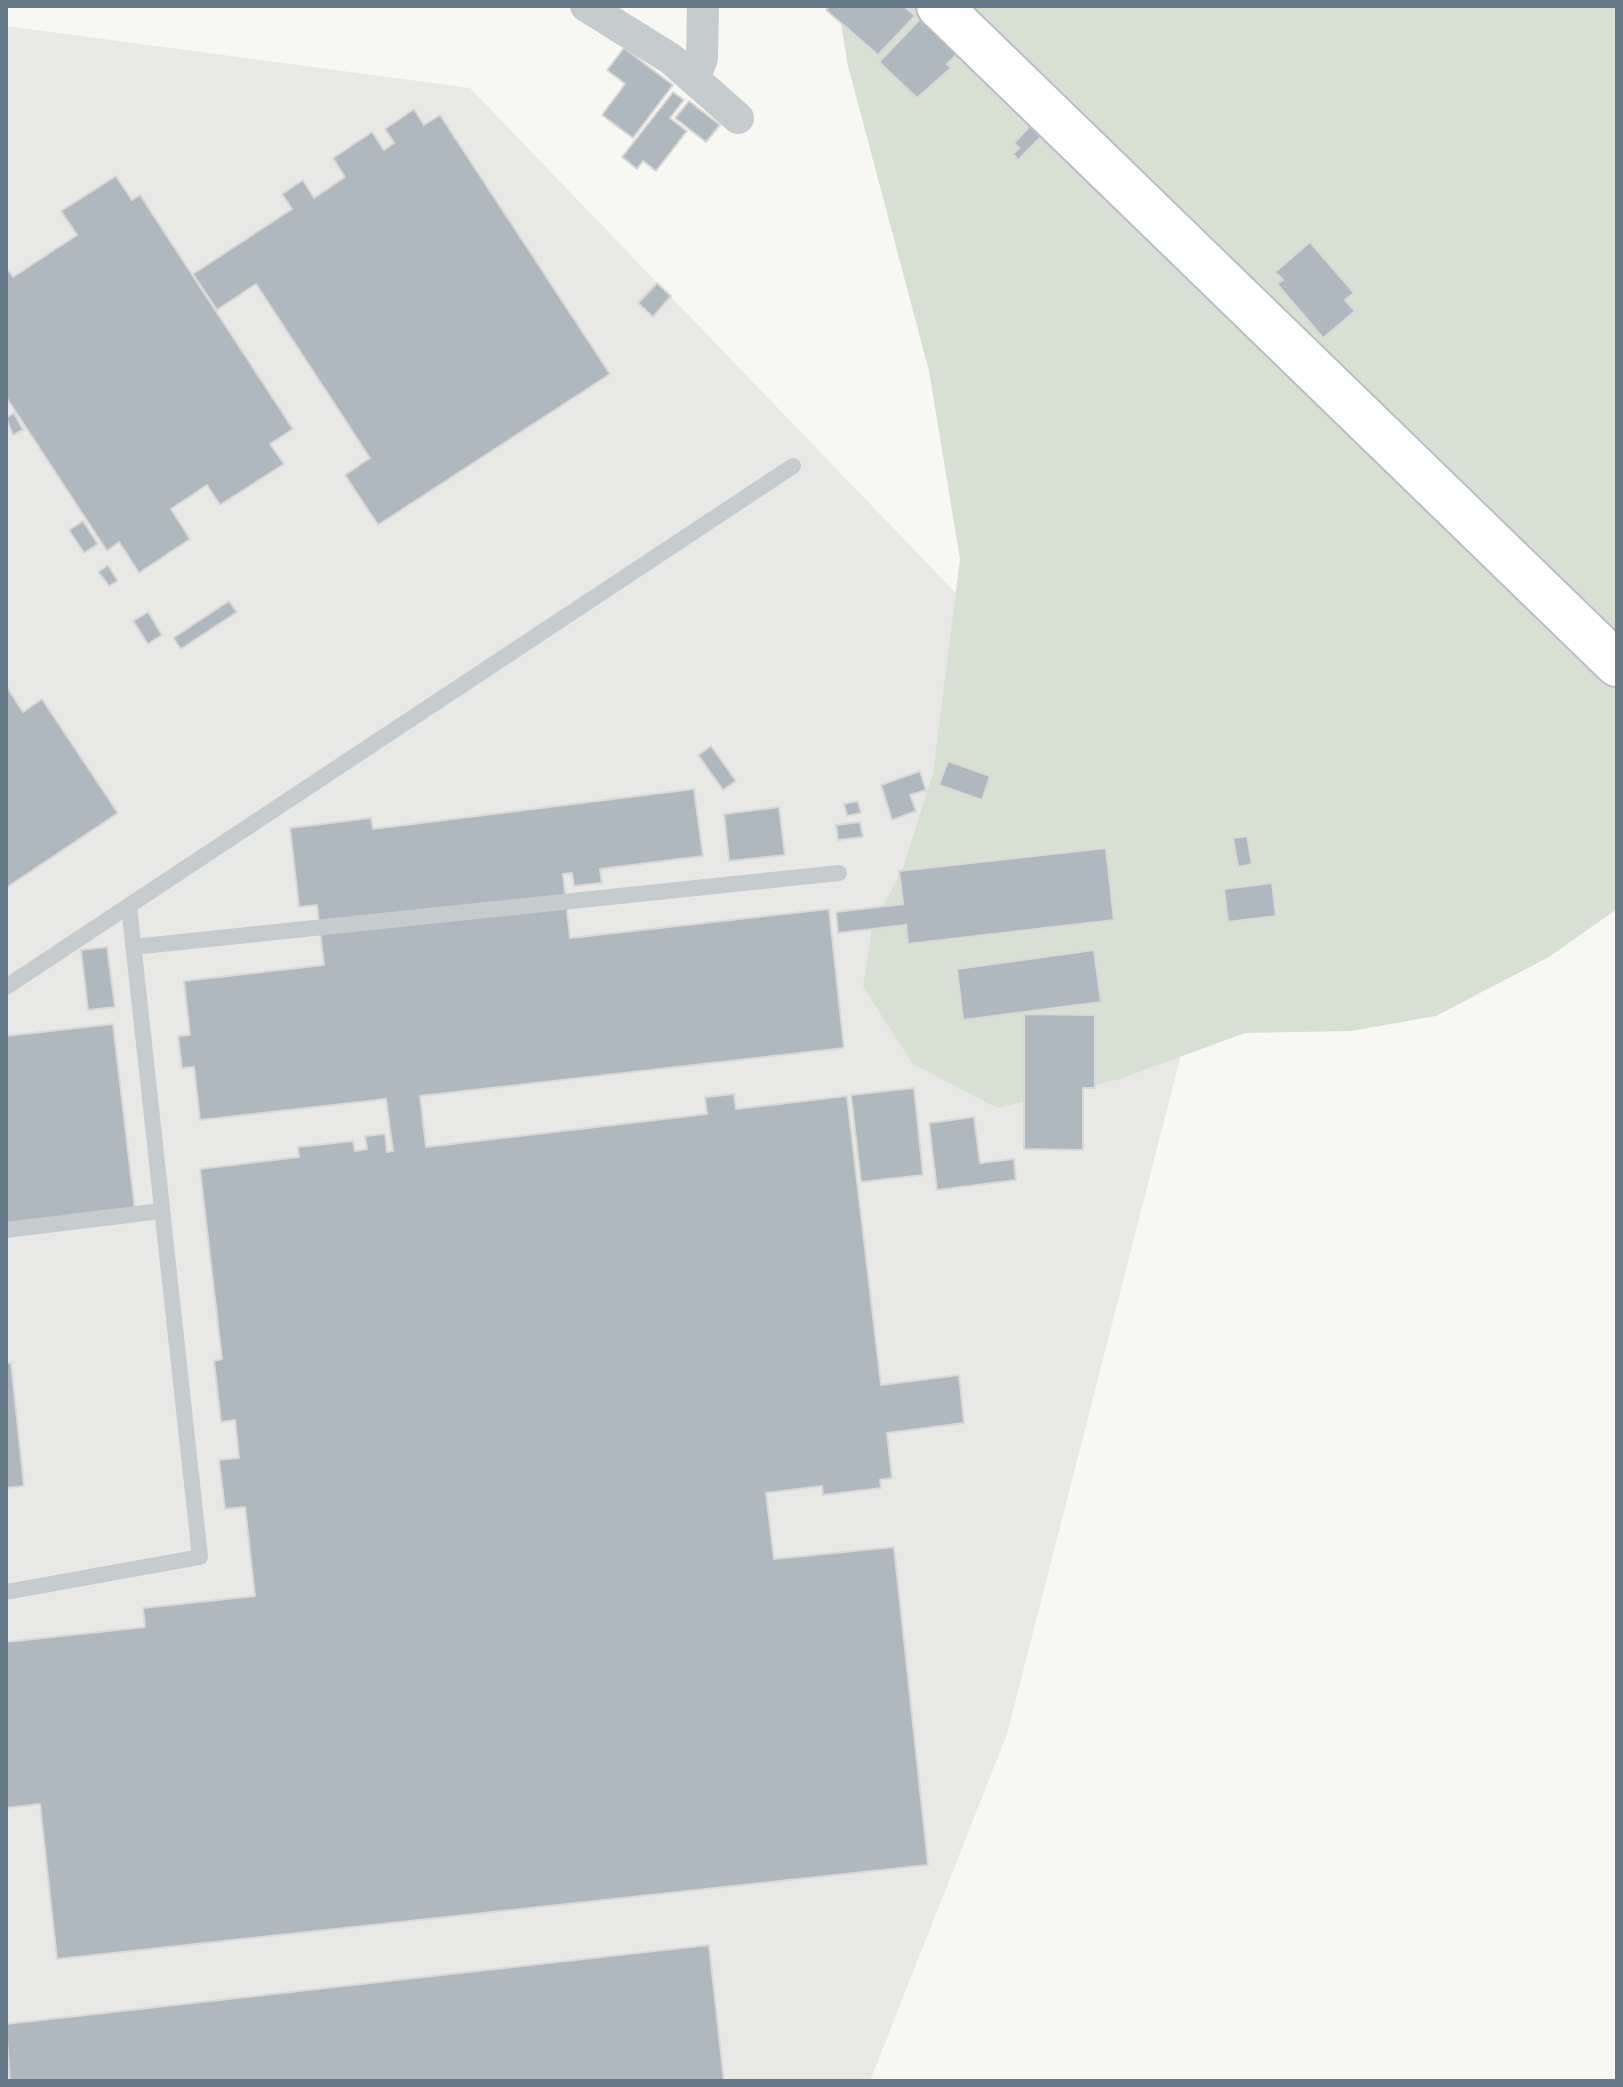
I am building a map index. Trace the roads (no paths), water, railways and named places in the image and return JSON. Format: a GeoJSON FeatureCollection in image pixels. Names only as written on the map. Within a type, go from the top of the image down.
{"type":"FeatureCollection","features":[{"type":"Feature","properties":{"kind":"street"},"geometry":{"type":"LineString","coordinates":[[586,6],[671,59],[738,118]]}},
{"type":"Feature","properties":{"kind":"street"},"geometry":{"type":"LineString","coordinates":[[694,79],[702,58],[703,6]]}},
{"type":"Feature","properties":{"kind":"street"},"geometry":{"type":"LineString","coordinates":[[939,6],[1617,664]]}},
{"type":"Feature","properties":{"kind":"lane"},"geometry":{"type":"LineString","coordinates":[[6,987],[793,466]]}},
{"type":"Feature","properties":{"kind":"lane"},"geometry":{"type":"LineString","coordinates":[[133,947],[839,873]]}},
{"type":"Feature","properties":{"kind":"lane"},"geometry":{"type":"LineString","coordinates":[[6,1592],[200,1557],[129,906]]}},
{"type":"Feature","properties":{"kind":"lane"},"geometry":{"type":"LineString","coordinates":[[6,1230],[161,1211]]}}]}
